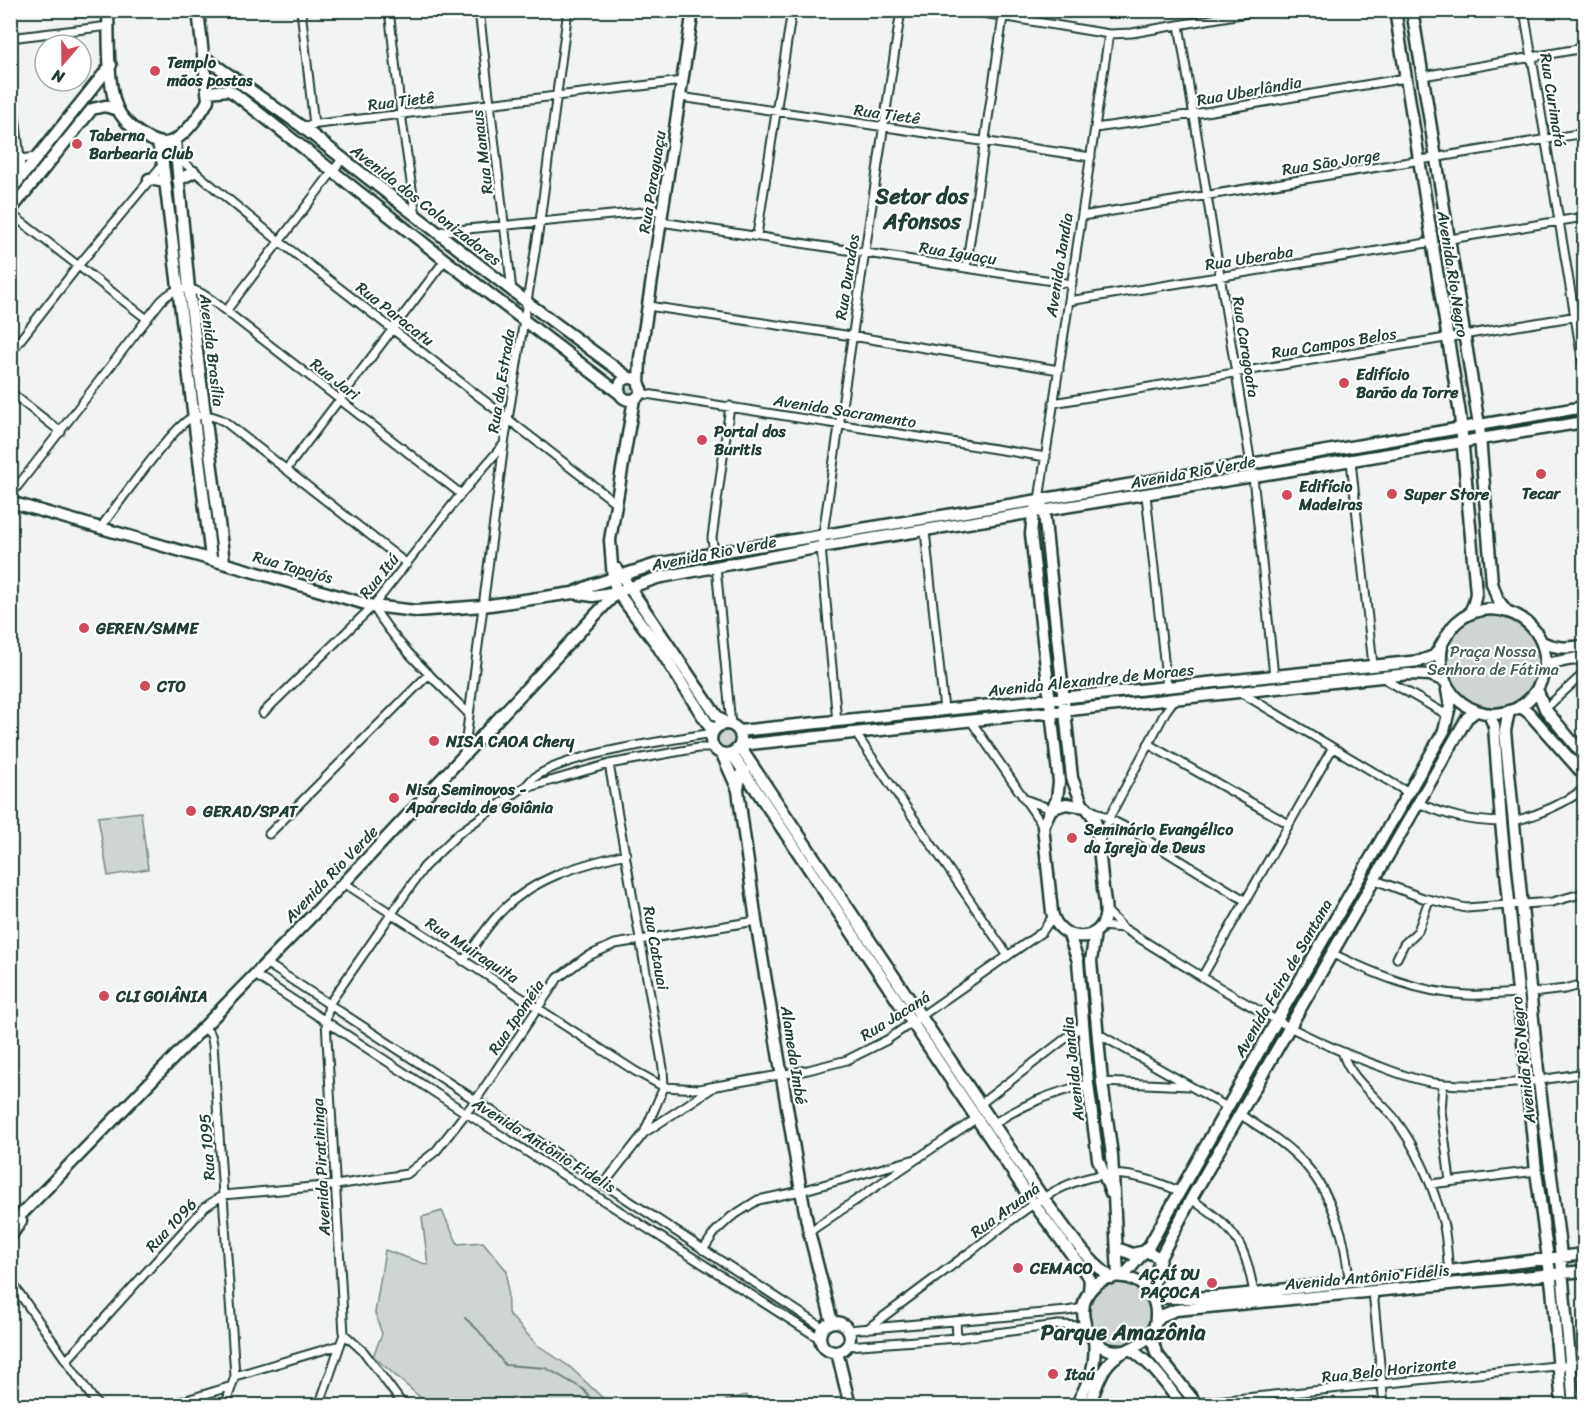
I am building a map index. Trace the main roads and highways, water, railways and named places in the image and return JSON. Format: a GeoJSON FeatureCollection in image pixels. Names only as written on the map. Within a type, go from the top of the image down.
{"type":"FeatureCollection","features":[{"type":"Feature","properties":{"kind":"main road"},"geometry":{"type":"LineString","coordinates":[[108,10],[112,95],[118,110],[136,131],[159,143],[175,141],[206,106],[208,100],[198,12]]}},
{"type":"Feature","properties":{"kind":"main road","name":"Rua Paraguaçu"},"geometry":{"type":"LineString","coordinates":[[693,10],[662,222],[610,540],[610,559],[617,577],[630,588],[716,715],[732,727]]}},
{"type":"Feature","properties":{"kind":"main road","name":"Avenida Rio Negro"},"geometry":{"type":"LineString","coordinates":[[1395,10],[1461,428],[1476,593],[1469,614]]}},
{"type":"Feature","properties":{"kind":"main road","name":"Avenida Rio Negro"},"geometry":{"type":"LineString","coordinates":[[1412,10],[1479,425],[1492,583],[1498,600],[1506,610]]}},
{"type":"Feature","properties":{"kind":"main road","name":"Avenida dos Colonizadores"},"geometry":{"type":"LineString","coordinates":[[204,57],[300,126],[528,303],[634,392],[624,398],[235,94],[228,90],[208,92]]}},
{"type":"Feature","properties":{"kind":"main road"},"geometry":{"type":"LineString","coordinates":[[10,191],[111,65]]}},
{"type":"Feature","properties":{"kind":"main road"},"geometry":{"type":"LineString","coordinates":[[10,212],[92,109],[105,106],[118,110]]}},
{"type":"Feature","properties":{"kind":"main road","name":"Avenida Brasília"},"geometry":{"type":"LineString","coordinates":[[175,141],[189,289],[224,562]]}},
{"type":"Feature","properties":{"kind":"main road","name":"Avenida Brasília"},"geometry":{"type":"LineString","coordinates":[[159,143],[211,558]]}},
{"type":"Feature","properties":{"kind":"main road"},"geometry":{"type":"LineString","coordinates":[[178,180],[194,172]]}},
{"type":"Feature","properties":{"kind":"main road"},"geometry":{"type":"LineString","coordinates":[[148,179],[165,182]]}},
{"type":"Feature","properties":{"kind":"main road"},"geometry":{"type":"LineString","coordinates":[[620,393],[620,383],[634,392]]}},
{"type":"Feature","properties":{"kind":"main road","name":"Avenida Rio Verde"},"geometry":{"type":"LineString","coordinates":[[617,577],[657,564],[824,533],[1039,500],[1584,407]]}},
{"type":"Feature","properties":{"kind":"main road","name":"Avenida Rio Verde"},"geometry":{"type":"LineString","coordinates":[[10,1226],[344,883],[617,592],[657,578],[716,566],[1584,422]]}},
{"type":"Feature","properties":{"kind":"main road"},"geometry":{"type":"LineString","coordinates":[[201,482],[214,481]]}},
{"type":"Feature","properties":{"kind":"main road"},"geometry":{"type":"LineString","coordinates":[[1039,500],[1038,513],[1072,778],[1085,807]]}},
{"type":"Feature","properties":{"kind":"main road","name":"Rua Tapajós"},"geometry":{"type":"LineString","coordinates":[[10,502],[373,606],[416,611],[483,606],[573,593],[617,577]]}},
{"type":"Feature","properties":{"kind":"main road"},"geometry":{"type":"LineString","coordinates":[[1038,513],[1031,534],[1059,782],[1057,799],[1052,808]]}},
{"type":"Feature","properties":{"kind":"main road"},"geometry":{"type":"LineString","coordinates":[[617,577],[617,592],[655,642],[711,726],[711,741],[730,750],[761,777],[977,1118],[1081,1256],[1090,1279],[1089,1292],[1083,1308],[1086,1326],[1094,1339],[1101,1347],[1127,1350],[1144,1359],[1158,1372],[1182,1406]]}},
{"type":"Feature","properties":{"kind":"main road","name":"Rua Tapajós"},"geometry":{"type":"LineString","coordinates":[[573,593],[593,596],[617,592]]}},
{"type":"Feature","properties":{"kind":"main road"},"geometry":{"type":"LineString","coordinates":[[1544,674],[1545,652],[1542,642],[1533,628],[1521,617],[1506,610],[1494,608],[1469,614],[1452,628],[1442,646],[1440,669],[1445,684],[1464,706],[1489,714],[1514,709],[1529,713],[1584,775]]}},
{"type":"Feature","properties":{"kind":"main road"},"geometry":{"type":"LineString","coordinates":[[1542,642],[1550,646],[1566,648],[1584,646]]}},
{"type":"Feature","properties":{"kind":"main road","name":"Avenida Alexandre de Moraes"},"geometry":{"type":"LineString","coordinates":[[732,727],[837,722],[1420,661],[1434,656],[1442,646]]}},
{"type":"Feature","properties":{"kind":"main road"},"geometry":{"type":"LineString","coordinates":[[1514,709],[1537,689],[1551,663],[1584,657]]}},
{"type":"Feature","properties":{"kind":"main road","name":"Avenida Alexandre de Moraes"},"geometry":{"type":"LineString","coordinates":[[730,750],[856,734],[1409,674],[1430,675],[1445,684]]}},
{"type":"Feature","properties":{"kind":"main road","name":"Avenida Feira de Santana"},"geometry":{"type":"LineString","coordinates":[[1117,1277],[1146,1251],[1444,731],[1450,706],[1445,684]]}},
{"type":"Feature","properties":{"kind":"main road"},"geometry":{"type":"LineString","coordinates":[[1537,689],[1545,710],[1584,756]]}},
{"type":"Feature","properties":{"kind":"main road","name":"Avenida Rio Negro"},"geometry":{"type":"LineString","coordinates":[[1514,709],[1505,731],[1532,993],[1536,1171],[1550,1274],[1562,1406]]}},
{"type":"Feature","properties":{"kind":"main road","name":"Avenida Feira de Santana"},"geometry":{"type":"LineString","coordinates":[[1152,1296],[1160,1258],[1191,1199],[1467,718],[1476,711]]}},
{"type":"Feature","properties":{"kind":"main road","name":"Avenida Rio Negro"},"geometry":{"type":"LineString","coordinates":[[1489,714],[1494,726],[1501,822],[1519,993],[1561,1256],[1574,1406]]}},
{"type":"Feature","properties":{"kind":"main road"},"geometry":{"type":"LineString","coordinates":[[712,732],[716,728],[732,727],[741,735],[730,750]]}},
{"type":"Feature","properties":{"kind":"main road"},"geometry":{"type":"LineString","coordinates":[[730,750],[916,1020],[993,1125],[1039,1201]]}},
{"type":"Feature","properties":{"kind":"main road","name":"Alameda Imbé"},"geometry":{"type":"LineString","coordinates":[[730,750],[738,790],[756,921],[825,1329]]}},
{"type":"Feature","properties":{"kind":"main road","name":"Alameda Imbé"},"geometry":{"type":"LineString","coordinates":[[738,790],[740,775],[745,771]]}},
{"type":"Feature","properties":{"kind":"main road"},"geometry":{"type":"LineString","coordinates":[[1052,808],[1066,804],[1085,807]]}},
{"type":"Feature","properties":{"kind":"main road","name":"Avenida Jandia"},"geometry":{"type":"LineString","coordinates":[[1085,807],[1094,818],[1106,910],[1098,929],[1091,961],[1108,1175],[1113,1199],[1117,1277]]}},
{"type":"Feature","properties":{"kind":"main road","name":"Avenida Jandia"},"geometry":{"type":"LineString","coordinates":[[1052,808],[1043,826],[1053,916],[1064,932],[1078,961],[1088,1084],[1098,1159],[1108,1175]]}},
{"type":"Feature","properties":{"kind":"main road"},"geometry":{"type":"LineString","coordinates":[[1064,932],[1087,935],[1098,929]]}},
{"type":"Feature","properties":{"kind":"main road","name":"Avenida Rio Verde"},"geometry":{"type":"LineString","coordinates":[[10,1237],[30,1206]]}},
{"type":"Feature","properties":{"kind":"main road"},"geometry":{"type":"LineString","coordinates":[[1117,1248],[1132,1254],[1146,1251],[1160,1258]]}},
{"type":"Feature","properties":{"kind":"main road","name":"Avenida Antônio Fidelis"},"geometry":{"type":"LineString","coordinates":[[1152,1296],[1190,1298],[1254,1293],[1449,1272],[1584,1254]]}},
{"type":"Feature","properties":{"kind":"main road"},"geometry":{"type":"LineString","coordinates":[[1081,1256],[1101,1270],[1117,1277],[1136,1281],[1145,1287],[1152,1296],[1157,1313],[1151,1334],[1138,1346],[1127,1350],[1110,1362],[1089,1406]]}},
{"type":"Feature","properties":{"kind":"main road","name":"Avenida Antônio Fidelis"},"geometry":{"type":"LineString","coordinates":[[1156,1322],[1163,1315],[1176,1310],[1584,1270]]}},
{"type":"Feature","properties":{"kind":"main road"},"geometry":{"type":"LineString","coordinates":[[1089,1292],[1096,1284],[1117,1277]]}},
{"type":"Feature","properties":{"kind":"main road"},"geometry":{"type":"LineString","coordinates":[[840,1323],[848,1330],[847,1346],[837,1352],[829,1350],[822,1344],[825,1329],[840,1323]]}},
{"type":"Feature","properties":{"kind":"main road"},"geometry":{"type":"LineString","coordinates":[[1151,1334],[1156,1353],[1197,1404]]}},
{"type":"Feature","properties":{"kind":"main road"},"geometry":{"type":"LineString","coordinates":[[1076,1406],[1093,1373],[1096,1357],[1094,1339]]}},
{"type":"Feature","properties":{"kind":"main road"},"geometry":{"type":"LineString","coordinates":[[837,1352],[850,1406]]}},
{"type":"Feature","properties":{"kind":"waterway"},"geometry":{"type":"LineString","coordinates":[[465,1318],[478,1330],[505,1365],[546,1368],[583,1389],[597,1406]]}},
{"type":"Feature","properties":{"kind":"place","name":"Templo mãos postas"},"geometry":{"type":"Point","coordinates":[155,71]}},
{"type":"Feature","properties":{"kind":"place","name":"Taberna Barbearia Club"},"geometry":{"type":"Point","coordinates":[77,144]}},
{"type":"Feature","properties":{"kind":"place","name":"Edifício Barão da Torre"},"geometry":{"type":"Point","coordinates":[1344,383]}},
{"type":"Feature","properties":{"kind":"place","name":"Portal dos Buritis"},"geometry":{"type":"Point","coordinates":[702,440]}},
{"type":"Feature","properties":{"kind":"place","name":"Tecar"},"geometry":{"type":"Point","coordinates":[1541,474]}},
{"type":"Feature","properties":{"kind":"place","name":"Super Store"},"geometry":{"type":"Point","coordinates":[1392,494]}},
{"type":"Feature","properties":{"kind":"place","name":"Edifício Madeiras"},"geometry":{"type":"Point","coordinates":[1287,495]}},
{"type":"Feature","properties":{"kind":"place","name":"GEREN/SMME"},"geometry":{"type":"Point","coordinates":[84,628]}},
{"type":"Feature","properties":{"kind":"place","name":"CTO"},"geometry":{"type":"Point","coordinates":[145,686]}},
{"type":"Feature","properties":{"kind":"place","name":"NISA CAOA Chery"},"geometry":{"type":"Point","coordinates":[434,741]}},
{"type":"Feature","properties":{"kind":"place","name":"Nisa Seminovos - Aparecida de Goiânia"},"geometry":{"type":"Point","coordinates":[394,798]}},
{"type":"Feature","properties":{"kind":"place","name":"GERAD/SPAT"},"geometry":{"type":"Point","coordinates":[191,811]}},
{"type":"Feature","properties":{"kind":"place","name":"Seminário Evangélico da Igreja de Deus"},"geometry":{"type":"Point","coordinates":[1072,838]}},
{"type":"Feature","properties":{"kind":"place","name":"CLI GOIÂNIA"},"geometry":{"type":"Point","coordinates":[104,996]}},
{"type":"Feature","properties":{"kind":"place","name":"CEMACO"},"geometry":{"type":"Point","coordinates":[1018,1268]}},
{"type":"Feature","properties":{"kind":"place","name":"AÇAÍ DU PAÇOCA"},"geometry":{"type":"Point","coordinates":[1212,1283]}},
{"type":"Feature","properties":{"kind":"place","name":"Itaú"},"geometry":{"type":"Point","coordinates":[1053,1374]}},
{"type":"Feature","properties":{"kind":"district","name":"Setor dos Afonsos"},"geometry":{"type":"Point","coordinates":[922,208]}},
{"type":"Feature","properties":{"kind":"district","name":"Parque Amazônia"},"geometry":{"type":"Point","coordinates":[1123,1332]}},
{"type":"Feature","properties":{"kind":"park label","name":"Praça Nossa Senhora de Fátima"},"geometry":{"type":"Point","coordinates":[1493,660]}}]}
